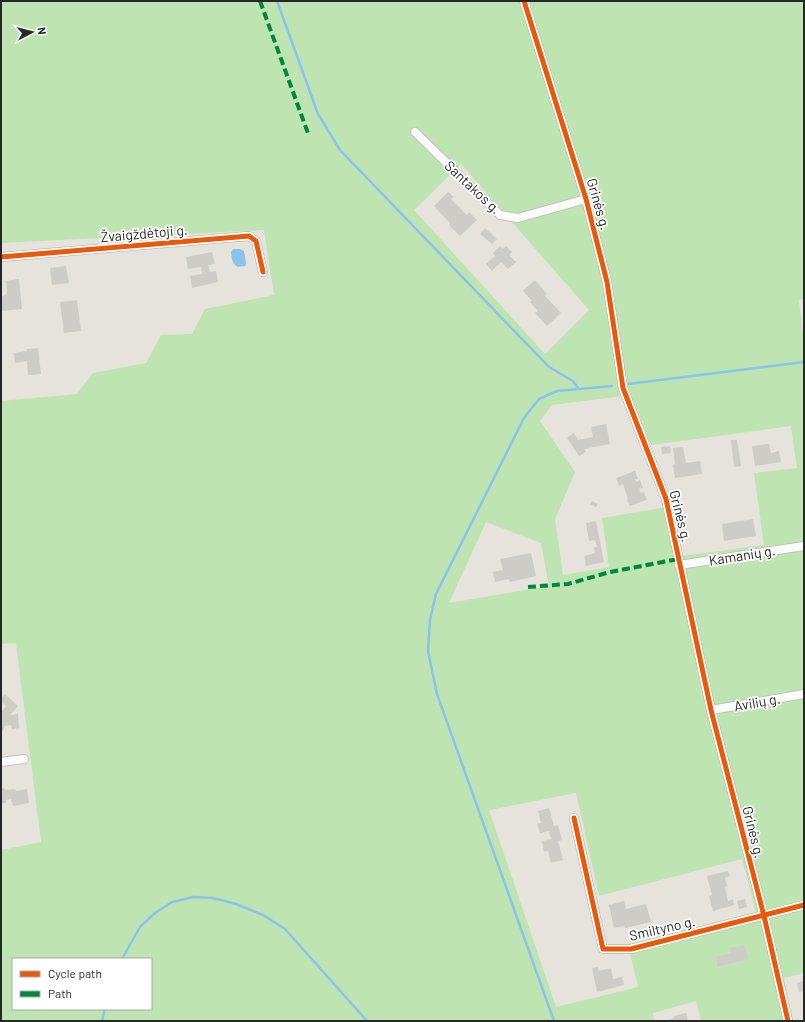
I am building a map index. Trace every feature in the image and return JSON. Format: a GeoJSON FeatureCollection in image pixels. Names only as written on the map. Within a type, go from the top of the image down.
{"type":"FeatureCollection","features":[{"type":"Feature","properties":{"kind":"street","name":"Grinės g."},"geometry":{"type":"LineString","coordinates":[[524,1],[586,200],[607,282],[623,388],[666,500],[711,710],[764,916],[788,1021]]}},
{"type":"Feature","properties":{"kind":"street","name":"Santakos g."},"geometry":{"type":"LineString","coordinates":[[415,132],[500,215],[518,218],[586,200]]}},
{"type":"Feature","properties":{"kind":"street","name":"Žvaigždėtoji g."},"geometry":{"type":"LineString","coordinates":[[1,257],[249,236],[256,241],[263,272]]}},
{"type":"Feature","properties":{"kind":"street","name":"Kamanių g."},"geometry":{"type":"LineString","coordinates":[[679,565],[804,546]]}},
{"type":"Feature","properties":{"kind":"street","name":"Avilių g."},"geometry":{"type":"LineString","coordinates":[[711,710],[804,694]]}},
{"type":"Feature","properties":{"kind":"street"},"geometry":{"type":"LineString","coordinates":[[1,762],[24,758]]}},
{"type":"Feature","properties":{"kind":"street","name":"Smiltyno g."},"geometry":{"type":"LineString","coordinates":[[574,818],[603,949],[631,949],[764,916]]}},
{"type":"Feature","properties":{"kind":"street"},"geometry":{"type":"LineString","coordinates":[[764,916],[804,905]]}},
{"type":"Feature","properties":{"kind":"green space"},"geometry":{"type":"Polygon","coordinates":[[[1,1],[804,1],[804,298],[799,300],[804,343],[804,973],[784,978],[793,1021],[701,1021],[696,1001],[653,1013],[654,1021],[1,1021],[1,850],[41,842],[16,643],[1,644],[1,401],[77,394],[93,373],[146,363],[161,335],[192,334],[205,309],[274,295],[264,230],[1,243],[1,1]],[[461,164],[414,210],[545,354],[589,310],[461,164]],[[630,395],[552,405],[540,421],[575,472],[555,519],[563,575],[609,567],[602,518],[672,506],[682,556],[764,545],[754,473],[797,468],[791,426],[651,445],[630,395]],[[486,522],[449,603],[549,586],[541,543],[486,522]],[[576,793],[489,810],[556,1007],[638,987],[628,944],[756,912],[742,859],[599,896],[576,793]]]}},
{"type":"Feature","properties":{"kind":"water"},"geometry":{"type":"Polygon","coordinates":[[[233,249],[240,249],[244,251],[245,266],[238,267],[234,264],[231,252],[233,249]]]}},
{"type":"Feature","properties":{"kind":"building"},"geometry":{"type":"Polygon","coordinates":[[[448,192],[454,197],[451,199],[467,215],[469,212],[477,220],[460,236],[434,206],[448,192]]]}},
{"type":"Feature","properties":{"kind":"building"},"geometry":{"type":"Polygon","coordinates":[[[485,228],[497,239],[492,244],[480,234],[485,228]]]}},
{"type":"Feature","properties":{"kind":"building"},"geometry":{"type":"Polygon","coordinates":[[[500,246],[503,249],[506,246],[512,252],[509,255],[516,262],[508,269],[501,262],[492,271],[486,264],[495,256],[493,253],[500,246]]]}},
{"type":"Feature","properties":{"kind":"building"},"geometry":{"type":"Polygon","coordinates":[[[212,252],[215,264],[208,265],[210,272],[216,271],[218,282],[192,288],[190,276],[202,274],[201,267],[188,269],[186,257],[212,252]]]}},
{"type":"Feature","properties":{"kind":"building"},"geometry":{"type":"Polygon","coordinates":[[[66,266],[69,283],[52,285],[50,268],[66,266]]]}},
{"type":"Feature","properties":{"kind":"building"},"geometry":{"type":"Polygon","coordinates":[[[19,279],[22,309],[1,311],[1,297],[6,295],[7,290],[6,281],[19,279]]]}},
{"type":"Feature","properties":{"kind":"building"},"geometry":{"type":"Polygon","coordinates":[[[535,280],[547,294],[545,296],[561,313],[547,326],[535,313],[538,311],[523,291],[535,280]]]}},
{"type":"Feature","properties":{"kind":"building"},"geometry":{"type":"Polygon","coordinates":[[[77,300],[81,331],[64,333],[60,302],[77,300]]]}},
{"type":"Feature","properties":{"kind":"building"},"geometry":{"type":"Polygon","coordinates":[[[38,348],[41,374],[28,375],[27,361],[15,363],[14,353],[27,351],[27,349],[38,348]]]}},
{"type":"Feature","properties":{"kind":"building"},"geometry":{"type":"Polygon","coordinates":[[[606,424],[610,444],[584,449],[586,452],[579,456],[567,438],[574,433],[578,440],[593,437],[591,427],[606,424]]]}},
{"type":"Feature","properties":{"kind":"building"},"geometry":{"type":"Polygon","coordinates":[[[731,440],[737,440],[741,466],[734,467],[731,440]]]}},
{"type":"Feature","properties":{"kind":"building"},"geometry":{"type":"Polygon","coordinates":[[[769,444],[771,453],[779,451],[781,462],[755,466],[752,446],[769,444]]]}},
{"type":"Feature","properties":{"kind":"building"},"geometry":{"type":"Polygon","coordinates":[[[670,446],[671,453],[662,454],[661,447],[670,446]]]}},
{"type":"Feature","properties":{"kind":"building"},"geometry":{"type":"Polygon","coordinates":[[[683,447],[686,463],[700,461],[702,474],[675,478],[673,448],[683,447]]]}},
{"type":"Feature","properties":{"kind":"building"},"geometry":{"type":"Polygon","coordinates":[[[635,471],[638,479],[635,479],[636,482],[640,480],[643,488],[639,489],[641,493],[644,492],[647,500],[630,506],[623,484],[619,486],[616,478],[635,471]]]}},
{"type":"Feature","properties":{"kind":"building"},"geometry":{"type":"Polygon","coordinates":[[[592,501],[598,504],[596,507],[590,504],[592,501]]]}},
{"type":"Feature","properties":{"kind":"building"},"geometry":{"type":"Polygon","coordinates":[[[753,519],[756,536],[724,541],[722,524],[753,519]]]}},
{"type":"Feature","properties":{"kind":"building"},"geometry":{"type":"Polygon","coordinates":[[[596,521],[604,562],[586,566],[584,556],[595,553],[594,547],[597,547],[595,540],[589,541],[586,523],[596,521]]]}},
{"type":"Feature","properties":{"kind":"building"},"geometry":{"type":"Polygon","coordinates":[[[531,553],[536,576],[510,582],[509,579],[495,582],[493,572],[503,570],[500,559],[531,553]]]}},
{"type":"Feature","properties":{"kind":"building"},"geometry":{"type":"Polygon","coordinates":[[[5,694],[18,706],[10,715],[18,714],[19,728],[12,729],[11,725],[5,726],[1,735],[1,712],[6,706],[1,699],[5,694]]]}},
{"type":"Feature","properties":{"kind":"building"},"geometry":{"type":"Polygon","coordinates":[[[5,788],[5,790],[15,789],[16,791],[27,789],[29,803],[13,806],[11,799],[6,800],[6,803],[1,803],[1,789],[5,788]]]}},
{"type":"Feature","properties":{"kind":"building"},"geometry":{"type":"Polygon","coordinates":[[[549,808],[554,826],[558,825],[562,840],[558,841],[563,860],[551,863],[548,851],[544,852],[542,841],[551,839],[549,831],[540,833],[537,824],[541,823],[538,811],[549,808]]]}},
{"type":"Feature","properties":{"kind":"building"},"geometry":{"type":"Polygon","coordinates":[[[728,871],[730,876],[725,878],[727,886],[725,887],[728,901],[733,899],[734,905],[713,911],[709,896],[712,895],[707,876],[728,871]]]}},
{"type":"Feature","properties":{"kind":"building"},"geometry":{"type":"Polygon","coordinates":[[[745,899],[747,907],[739,909],[737,901],[745,899]]]}},
{"type":"Feature","properties":{"kind":"building"},"geometry":{"type":"Polygon","coordinates":[[[624,901],[626,909],[646,904],[651,922],[625,928],[624,926],[614,928],[609,905],[624,901]]]}},
{"type":"Feature","properties":{"kind":"building"},"geometry":{"type":"Polygon","coordinates":[[[745,945],[748,959],[718,967],[716,957],[731,953],[730,948],[745,945]]]}},
{"type":"Feature","properties":{"kind":"building"},"geometry":{"type":"Polygon","coordinates":[[[598,967],[599,971],[611,968],[613,979],[622,977],[624,985],[597,992],[592,968],[598,967]]]}},
{"type":"Feature","properties":{"kind":"building"},"geometry":{"type":"Polygon","coordinates":[[[804,981],[804,991],[799,992],[797,983],[804,981]]]}},
{"type":"Feature","properties":{"kind":"building"},"geometry":{"type":"Polygon","coordinates":[[[686,1013],[688,1021],[666,1021],[674,1018],[674,1016],[686,1013]]]}},
{"type":"Feature","properties":{"kind":"waterway"},"geometry":{"type":"LineString","coordinates":[[277,1],[318,114],[340,150],[549,367],[573,381],[578,388]]}},
{"type":"Feature","properties":{"kind":"waterway"},"geometry":{"type":"LineString","coordinates":[[628,384],[804,362]]}},
{"type":"Feature","properties":{"kind":"waterway"},"geometry":{"type":"LineString","coordinates":[[554,1021],[437,694],[428,651],[430,620],[436,594],[524,418],[539,399],[557,391],[612,386]]}},
{"type":"Feature","properties":{"kind":"waterway"},"geometry":{"type":"LineString","coordinates":[[123,958],[140,927],[155,913],[172,902],[193,897],[213,898],[236,904],[263,915],[285,929],[367,1021]]}},
{"type":"Feature","properties":{"kind":"waterway"},"geometry":{"type":"LineString","coordinates":[[102,1021],[105,1010]]}},
{"type":"Feature","properties":{"kind":"marked path"},"geometry":{"type":"LineString","coordinates":[[260,1],[309,136]]}},
{"type":"Feature","properties":{"kind":"marked path"},"geometry":{"type":"LineString","coordinates":[[528,587],[568,584],[610,572],[678,559]]}},
{"type":"Feature","properties":{"kind":"cycle path"},"geometry":{"type":"LineString","coordinates":[[524,1],[586,199],[607,282],[623,388],[666,499],[711,710],[764,916],[788,1021]]}},
{"type":"Feature","properties":{"kind":"cycle path"},"geometry":{"type":"LineString","coordinates":[[1,257],[249,236],[256,241],[263,272]]}},
{"type":"Feature","properties":{"kind":"cycle path"},"geometry":{"type":"LineString","coordinates":[[574,818],[603,949],[631,949],[804,905]]}}]}
